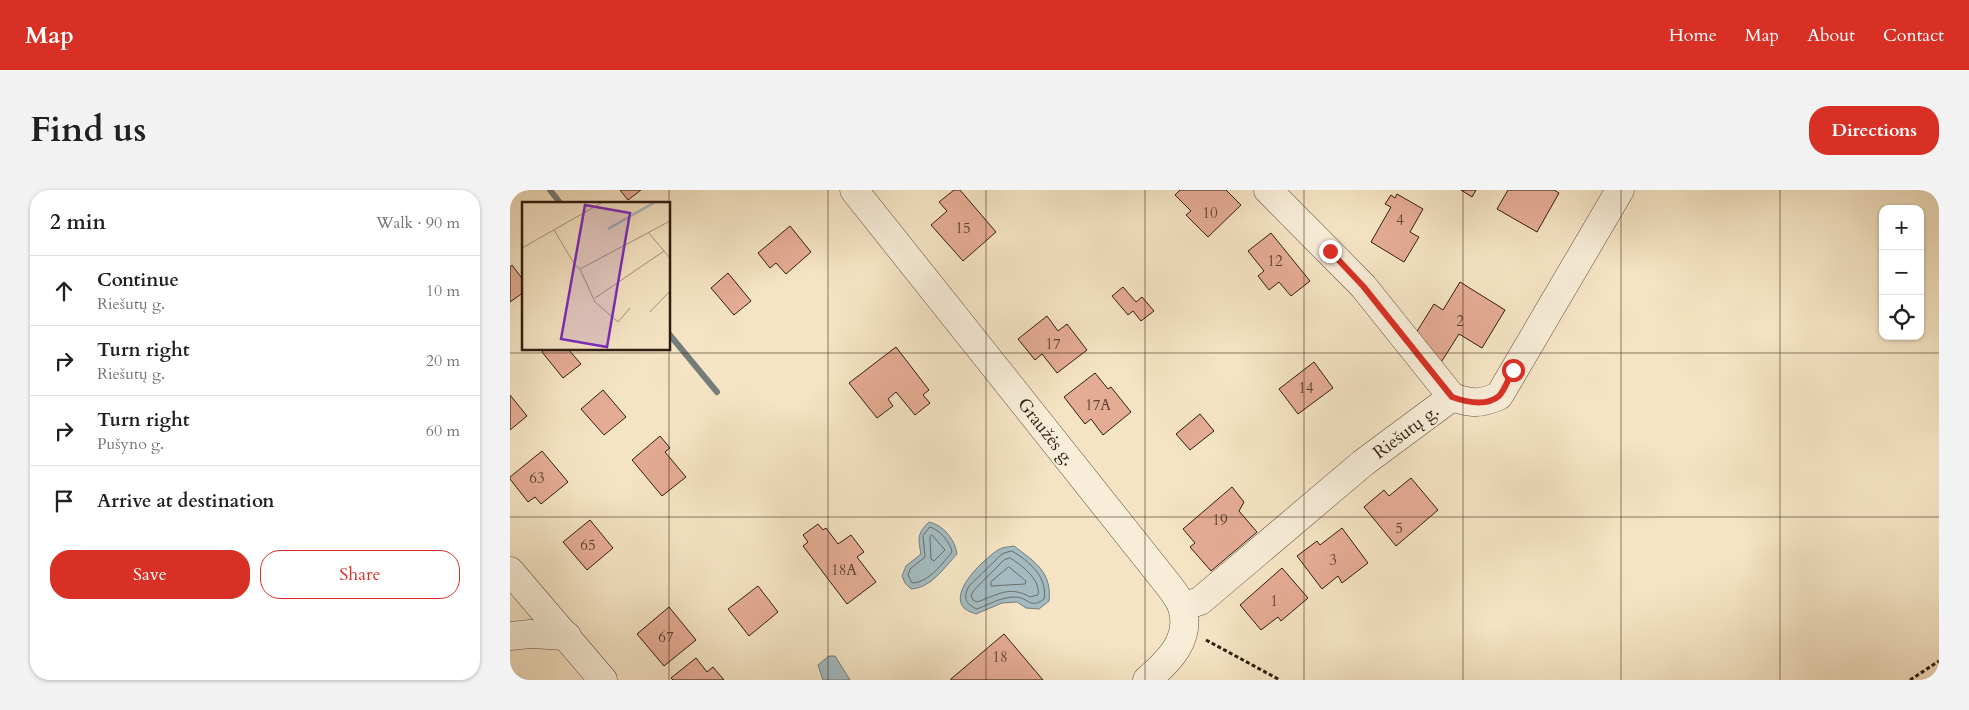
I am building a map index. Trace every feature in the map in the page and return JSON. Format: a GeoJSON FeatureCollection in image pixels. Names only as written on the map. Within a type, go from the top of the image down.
{"type":"FeatureCollection","features":[{"type":"Feature","properties":{"kind":"street","name":"Graužės g."},"geometry":{"type":"LineString","coordinates":[[854,190],[1170,587],[1184,618]]}},
{"type":"Feature","properties":{"kind":"street"},"geometry":{"type":"LineString","coordinates":[[1268,190],[1363,286],[1452,397]]}},
{"type":"Feature","properties":{"kind":"street","name":"Riešutų g."},"geometry":{"type":"LineString","coordinates":[[1184,618],[1200,601],[1364,463],[1452,397],[1468,403],[1484,402],[1499,396],[1620,190]]}},
{"type":"Feature","properties":{"kind":"street"},"geometry":{"type":"LineString","coordinates":[[510,571],[603,680]]}},
{"type":"Feature","properties":{"kind":"street"},"geometry":{"type":"LineString","coordinates":[[1147,680],[1174,654],[1184,618]]}},
{"type":"Feature","properties":{"kind":"street"},"geometry":{"type":"LineString","coordinates":[[510,636],[530,634],[567,636]]}},
{"type":"Feature","properties":{"kind":"path"},"geometry":{"type":"LineString","coordinates":[[1184,618],[1280,680]]}},
{"type":"Feature","properties":{"kind":"path"},"geometry":{"type":"LineString","coordinates":[[1910,680],[1939,661]]}},
{"type":"Feature","properties":{"kind":"water"},"geometry":{"type":"Polygon","coordinates":[[[929,522],[939,526],[947,533],[954,543],[957,554],[931,581],[918,588],[911,589],[905,583],[902,576],[906,566],[921,554],[919,536],[929,522]]]}},
{"type":"Feature","properties":{"kind":"water"},"geometry":{"type":"Polygon","coordinates":[[[1014,546],[1035,563],[1045,575],[1048,582],[1049,601],[1039,609],[1026,608],[1017,602],[1002,603],[976,614],[965,609],[961,602],[961,594],[970,576],[985,560],[998,550],[1014,546]]]}},
{"type":"Feature","properties":{"kind":"water"},"geometry":{"type":"Polygon","coordinates":[[[829,656],[835,656],[850,680],[823,680],[818,665],[829,656]]]}},
{"type":"Feature","properties":{"kind":"building"},"geometry":{"type":"Polygon","coordinates":[[[620,190],[641,190],[628,200],[620,190]]]}},
{"type":"Feature","properties":{"kind":"building"},"geometry":{"type":"Polygon","coordinates":[[[954,190],[960,190],[996,232],[963,261],[931,225],[947,211],[939,202],[954,190]]]}},
{"type":"Feature","properties":{"kind":"building"},"geometry":{"type":"Polygon","coordinates":[[[1180,190],[1226,190],[1241,205],[1208,237],[1186,215],[1191,211],[1175,195],[1180,190]]]}},
{"type":"Feature","properties":{"kind":"building"},"geometry":{"type":"Polygon","coordinates":[[[1461,190],[1476,190],[1472,197],[1461,190]]]}},
{"type":"Feature","properties":{"kind":"building"},"geometry":{"type":"Polygon","coordinates":[[[1508,190],[1554,190],[1559,193],[1537,232],[1497,209],[1508,190]]]}},
{"type":"Feature","properties":{"kind":"building"},"geometry":{"type":"Polygon","coordinates":[[[1397,194],[1423,209],[1410,232],[1419,237],[1404,262],[1371,242],[1391,207],[1385,204],[1391,195],[1395,198],[1397,194]]]}},
{"type":"Feature","properties":{"kind":"building"},"geometry":{"type":"Polygon","coordinates":[[[790,226],[811,252],[786,274],[776,263],[770,268],[758,253],[790,226]]]}},
{"type":"Feature","properties":{"kind":"building"},"geometry":{"type":"Polygon","coordinates":[[[1271,233],[1310,281],[1291,296],[1279,282],[1269,290],[1258,276],[1264,271],[1248,251],[1271,233]]]}},
{"type":"Feature","properties":{"kind":"building"},"geometry":{"type":"Polygon","coordinates":[[[512,265],[522,278],[522,293],[510,302],[510,267],[512,265]]]}},
{"type":"Feature","properties":{"kind":"building"},"geometry":{"type":"Polygon","coordinates":[[[728,273],[751,301],[734,315],[711,288],[728,273]]]}},
{"type":"Feature","properties":{"kind":"building"},"geometry":{"type":"Polygon","coordinates":[[[1460,282],[1505,310],[1482,348],[1459,334],[1440,364],[1416,333],[1434,304],[1443,310],[1460,282]]]}},
{"type":"Feature","properties":{"kind":"building"},"geometry":{"type":"Polygon","coordinates":[[[1123,287],[1136,302],[1142,297],[1154,311],[1141,321],[1133,311],[1128,315],[1112,296],[1123,287]]]}},
{"type":"Feature","properties":{"kind":"building"},"geometry":{"type":"Polygon","coordinates":[[[1047,316],[1058,331],[1067,324],[1087,350],[1057,373],[1042,354],[1035,360],[1018,339],[1047,316]]]}},
{"type":"Feature","properties":{"kind":"building"},"geometry":{"type":"Polygon","coordinates":[[[896,347],[929,390],[923,395],[930,403],[915,415],[896,392],[888,399],[893,406],[877,418],[849,383],[896,347]]]}},
{"type":"Feature","properties":{"kind":"building"},"geometry":{"type":"Polygon","coordinates":[[[544,350],[569,350],[581,364],[563,378],[542,352],[544,350]]]}},
{"type":"Feature","properties":{"kind":"building"},"geometry":{"type":"Polygon","coordinates":[[[1314,362],[1333,388],[1298,414],[1279,389],[1314,362]]]}},
{"type":"Feature","properties":{"kind":"building"},"geometry":{"type":"Polygon","coordinates":[[[1095,373],[1108,389],[1111,387],[1131,412],[1103,435],[1091,419],[1085,424],[1064,397],[1095,373]]]}},
{"type":"Feature","properties":{"kind":"building"},"geometry":{"type":"Polygon","coordinates":[[[603,390],[626,417],[604,435],[581,409],[603,390]]]}},
{"type":"Feature","properties":{"kind":"building"},"geometry":{"type":"Polygon","coordinates":[[[510,395],[527,416],[510,430],[510,395]]]}},
{"type":"Feature","properties":{"kind":"building"},"geometry":{"type":"Polygon","coordinates":[[[1200,414],[1214,431],[1190,450],[1176,434],[1200,414]]]}},
{"type":"Feature","properties":{"kind":"building"},"geometry":{"type":"Polygon","coordinates":[[[660,436],[670,448],[665,452],[686,477],[662,496],[632,460],[660,436]]]}},
{"type":"Feature","properties":{"kind":"building"},"geometry":{"type":"Polygon","coordinates":[[[542,451],[568,482],[541,504],[535,497],[528,502],[510,477],[542,451]]]}},
{"type":"Feature","properties":{"kind":"building"},"geometry":{"type":"Polygon","coordinates":[[[1411,478],[1438,510],[1396,546],[1364,507],[1384,490],[1389,496],[1411,478]]]}},
{"type":"Feature","properties":{"kind":"building"},"geometry":{"type":"Polygon","coordinates":[[[1232,487],[1244,502],[1239,511],[1257,532],[1211,571],[1190,547],[1195,543],[1183,529],[1232,487]]]}},
{"type":"Feature","properties":{"kind":"building"},"geometry":{"type":"Polygon","coordinates":[[[590,520],[613,548],[587,570],[563,542],[590,520]]]}},
{"type":"Feature","properties":{"kind":"building"},"geometry":{"type":"Polygon","coordinates":[[[818,524],[823,530],[826,528],[838,544],[851,535],[864,552],[857,557],[876,582],[847,604],[803,546],[808,542],[803,535],[818,524]]]}},
{"type":"Feature","properties":{"kind":"building"},"geometry":{"type":"Polygon","coordinates":[[[1342,528],[1368,563],[1342,583],[1338,576],[1322,589],[1297,556],[1317,541],[1320,545],[1342,528]]]}},
{"type":"Feature","properties":{"kind":"building"},"geometry":{"type":"Polygon","coordinates":[[[1282,568],[1308,598],[1281,621],[1278,617],[1261,630],[1240,605],[1282,568]]]}},
{"type":"Feature","properties":{"kind":"building"},"geometry":{"type":"Polygon","coordinates":[[[758,586],[778,612],[749,636],[728,609],[758,586]]]}},
{"type":"Feature","properties":{"kind":"building"},"geometry":{"type":"Polygon","coordinates":[[[669,607],[696,640],[664,666],[637,634],[669,607]]]}},
{"type":"Feature","properties":{"kind":"building"},"geometry":{"type":"Polygon","coordinates":[[[1004,634],[1043,680],[951,680],[951,679],[1004,634]]]}},
{"type":"Feature","properties":{"kind":"building"},"geometry":{"type":"Polygon","coordinates":[[[696,658],[707,672],[713,667],[724,680],[673,680],[671,678],[696,658]]]}},
{"type":"Feature","properties":{"kind":"waterway"},"geometry":{"type":"LineString","coordinates":[[550,190],[559,202]]}},
{"type":"Feature","properties":{"kind":"waterway"},"geometry":{"type":"LineString","coordinates":[[670,335],[717,392]]}},
{"type":"Feature","properties":{"kind":"route"},"geometry":{"type":"LineString","coordinates":[[1330,251],[1363,286],[1452,397],[1468,403],[1484,402],[1499,396],[1513,370]]}}]}
